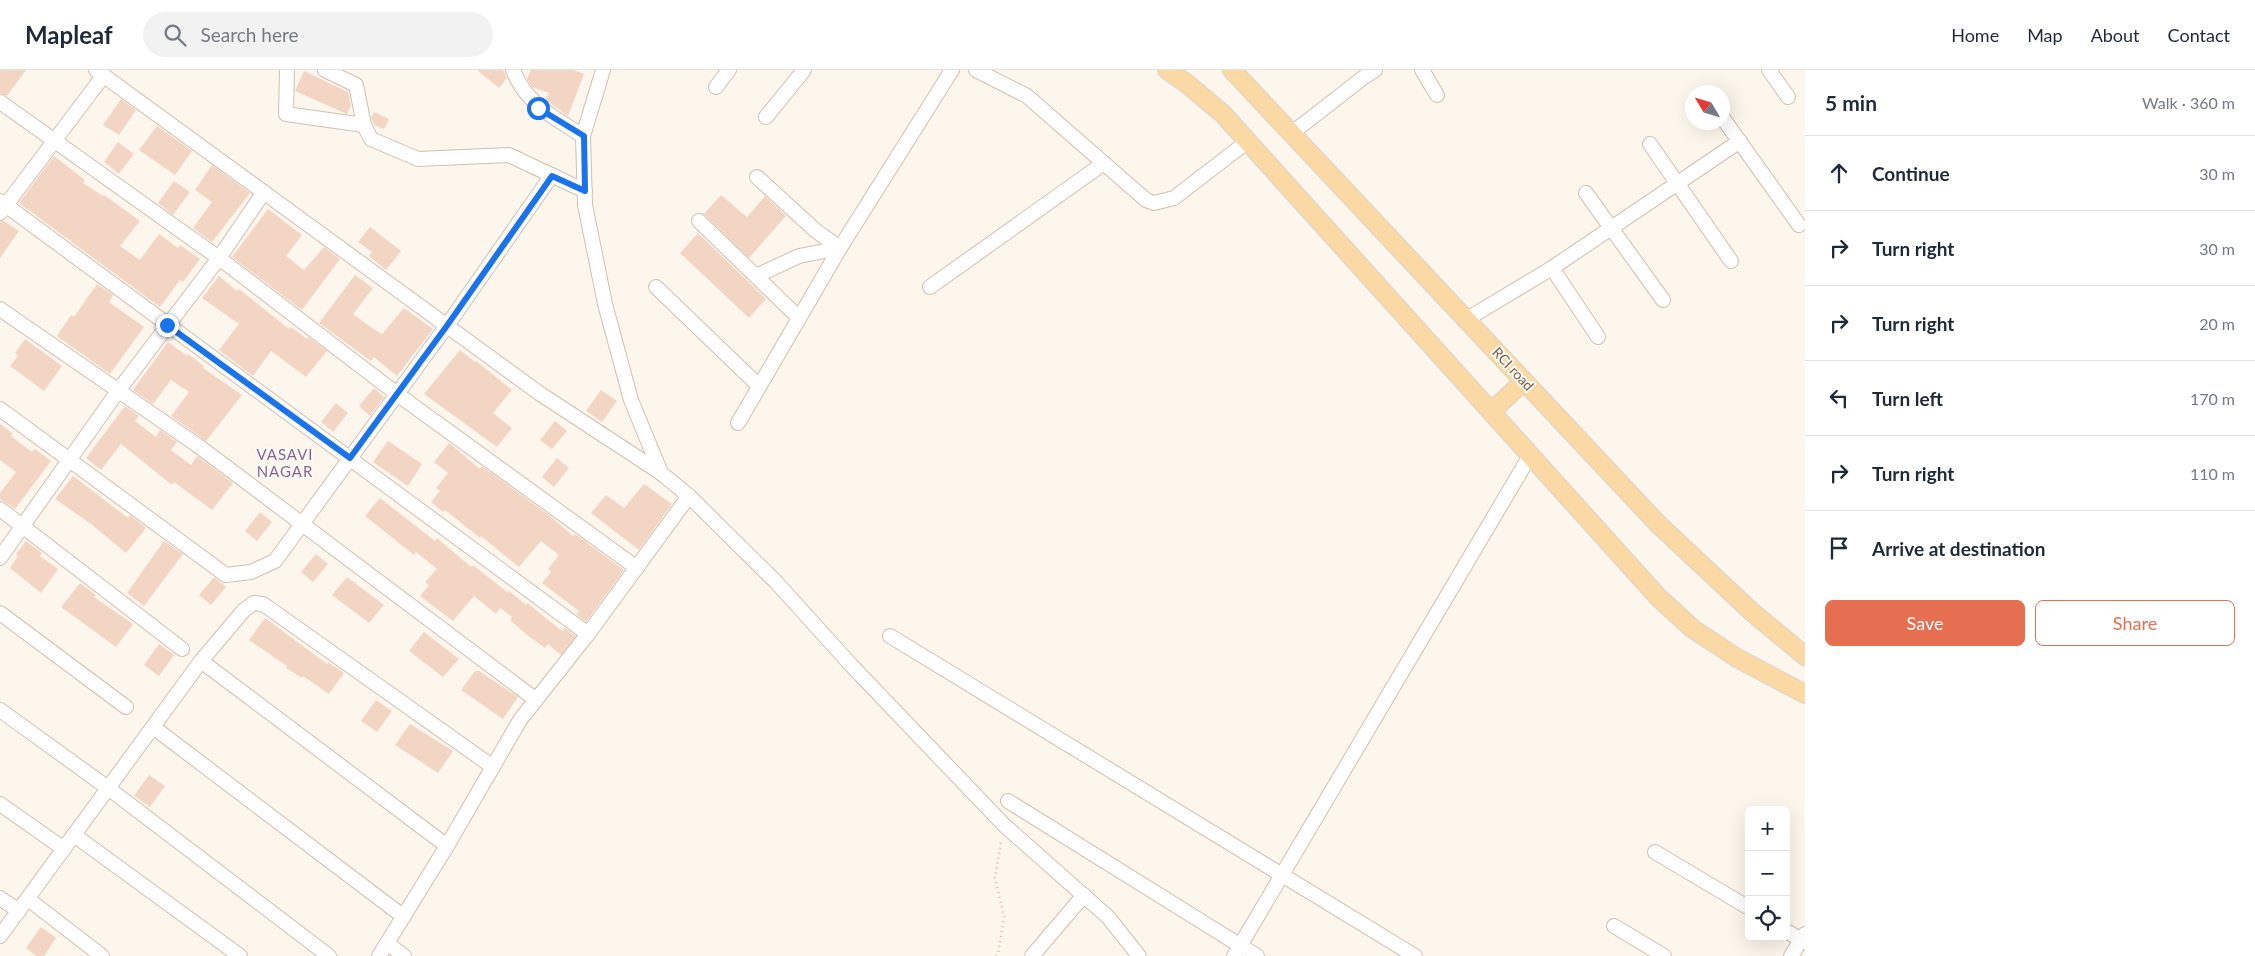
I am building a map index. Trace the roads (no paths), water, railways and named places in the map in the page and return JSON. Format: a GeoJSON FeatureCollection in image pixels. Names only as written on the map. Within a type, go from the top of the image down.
{"type":"FeatureCollection","features":[{"type":"Feature","properties":{"kind":"main road"},"geometry":{"type":"LineString","coordinates":[[1167,70],[1186,83],[1223,114],[1658,597],[1693,629],[1737,658],[1805,694]]}},
{"type":"Feature","properties":{"kind":"main road","name":"RCI road"},"geometry":{"type":"LineString","coordinates":[[1232,70],[1658,524],[1752,612],[1805,656]]}},
{"type":"Feature","properties":{"kind":"main road"},"geometry":{"type":"LineString","coordinates":[[1492,411],[1524,380]]}},
{"type":"Feature","properties":{"kind":"street"},"geometry":{"type":"LineString","coordinates":[[287,70],[286,114],[364,125]]}},
{"type":"Feature","properties":{"kind":"street"},"geometry":{"type":"LineString","coordinates":[[325,70],[356,85],[364,125],[371,139],[418,159],[509,155],[585,191]]}},
{"type":"Feature","properties":{"kind":"street"},"geometry":{"type":"LineString","coordinates":[[514,70],[518,84],[538,108],[584,136]]}},
{"type":"Feature","properties":{"kind":"street"},"geometry":{"type":"LineString","coordinates":[[603,70],[584,136],[585,205],[613,333],[631,400],[661,473]]}},
{"type":"Feature","properties":{"kind":"street"},"geometry":{"type":"LineString","coordinates":[[716,87],[729,70]]}},
{"type":"Feature","properties":{"kind":"street"},"geometry":{"type":"LineString","coordinates":[[766,117],[804,70]]}},
{"type":"Feature","properties":{"kind":"street"},"geometry":{"type":"LineString","coordinates":[[976,70],[1027,96],[1146,200],[1154,203],[1174,198],[1248,141]]}},
{"type":"Feature","properties":{"kind":"street"},"geometry":{"type":"LineString","coordinates":[[1292,133],[1375,70]]}},
{"type":"Feature","properties":{"kind":"street"},"geometry":{"type":"LineString","coordinates":[[1422,70],[1437,95]]}},
{"type":"Feature","properties":{"kind":"street"},"geometry":{"type":"LineString","coordinates":[[1769,70],[1788,97]]}},
{"type":"Feature","properties":{"kind":"street"},"geometry":{"type":"LineString","coordinates":[[738,423],[798,317],[951,71]]}},
{"type":"Feature","properties":{"kind":"street"},"geometry":{"type":"LineString","coordinates":[[588,634],[350,458],[2,206],[54,142],[100,73],[539,394],[661,473],[689,496],[776,582],[851,665],[1004,825],[1108,917],[1139,956]]}},
{"type":"Feature","properties":{"kind":"street"},"geometry":{"type":"LineString","coordinates":[[0,102],[219,258],[397,394],[637,568]]}},
{"type":"Feature","properties":{"kind":"street"},"geometry":{"type":"LineString","coordinates":[[1730,127],[1799,225]]}},
{"type":"Feature","properties":{"kind":"street"},"geometry":{"type":"LineString","coordinates":[[1467,319],[1552,268],[1740,141]]}},
{"type":"Feature","properties":{"kind":"street"},"geometry":{"type":"LineString","coordinates":[[1650,144],[1731,261]]}},
{"type":"Feature","properties":{"kind":"street"},"geometry":{"type":"LineString","coordinates":[[930,286],[1104,163]]}},
{"type":"Feature","properties":{"kind":"street"},"geometry":{"type":"LineString","coordinates":[[0,409],[226,575],[251,572],[275,561],[446,327],[550,174]]}},
{"type":"Feature","properties":{"kind":"street"},"geometry":{"type":"LineString","coordinates":[[757,177],[816,231],[840,248]]}},
{"type":"Feature","properties":{"kind":"street"},"geometry":{"type":"LineString","coordinates":[[0,558],[118,391],[219,258],[264,192]]}},
{"type":"Feature","properties":{"kind":"street"},"geometry":{"type":"LineString","coordinates":[[1586,193],[1663,300]]}},
{"type":"Feature","properties":{"kind":"street"},"geometry":{"type":"LineString","coordinates":[[699,221],[798,317]]}},
{"type":"Feature","properties":{"kind":"street"},"geometry":{"type":"LineString","coordinates":[[756,276],[799,256],[840,248]]}},
{"type":"Feature","properties":{"kind":"street"},"geometry":{"type":"LineString","coordinates":[[1552,268],[1598,337]]}},
{"type":"Feature","properties":{"kind":"street"},"geometry":{"type":"LineString","coordinates":[[656,287],[759,386]]}},
{"type":"Feature","properties":{"kind":"street"},"geometry":{"type":"LineString","coordinates":[[0,309],[197,445],[301,525],[536,699]]}},
{"type":"Feature","properties":{"kind":"street"},"geometry":{"type":"LineString","coordinates":[[1237,951],[1531,454]]}},
{"type":"Feature","properties":{"kind":"street"},"geometry":{"type":"LineString","coordinates":[[379,956],[447,846],[520,720],[588,634],[689,496]]}},
{"type":"Feature","properties":{"kind":"street"},"geometry":{"type":"LineString","coordinates":[[0,509],[182,649]]}},
{"type":"Feature","properties":{"kind":"street"},"geometry":{"type":"LineString","coordinates":[[0,936],[201,661],[244,610],[254,604],[263,604],[493,767]]}},
{"type":"Feature","properties":{"kind":"street"},"geometry":{"type":"LineString","coordinates":[[0,613],[126,707]]}},
{"type":"Feature","properties":{"kind":"street"},"geometry":{"type":"LineString","coordinates":[[890,636],[1415,956]]}},
{"type":"Feature","properties":{"kind":"street"},"geometry":{"type":"LineString","coordinates":[[201,661],[447,846]]}},
{"type":"Feature","properties":{"kind":"street"},"geometry":{"type":"LineString","coordinates":[[0,710],[108,788],[329,956]]}},
{"type":"Feature","properties":{"kind":"street"},"geometry":{"type":"LineString","coordinates":[[153,727],[404,917]]}},
{"type":"Feature","properties":{"kind":"street"},"geometry":{"type":"LineString","coordinates":[[1008,802],[1237,951],[1257,956]]}},
{"type":"Feature","properties":{"kind":"street"},"geometry":{"type":"LineString","coordinates":[[0,804],[64,849]]}},
{"type":"Feature","properties":{"kind":"street"},"geometry":{"type":"LineString","coordinates":[[74,835],[240,956]]}},
{"type":"Feature","properties":{"kind":"street"},"geometry":{"type":"LineString","coordinates":[[1655,852],[1745,906]]}},
{"type":"Feature","properties":{"kind":"street"},"geometry":{"type":"LineString","coordinates":[[1032,956],[1084,895]]}},
{"type":"Feature","properties":{"kind":"street"},"geometry":{"type":"LineString","coordinates":[[0,898],[18,911]]}},
{"type":"Feature","properties":{"kind":"street"},"geometry":{"type":"LineString","coordinates":[[28,898],[102,956]]}},
{"type":"Feature","properties":{"kind":"street"},"geometry":{"type":"LineString","coordinates":[[1614,926],[1664,956]]}},
{"type":"Feature","properties":{"kind":"street"},"geometry":{"type":"LineString","coordinates":[[1790,933],[1804,939],[1792,956]]}},
{"type":"Feature","properties":{"kind":"street"},"geometry":{"type":"LineString","coordinates":[[387,943],[404,956]]}},
{"type":"Feature","properties":{"kind":"district","name":"VASAVI NAGAR"},"geometry":{"type":"Point","coordinates":[285,464]}}]}
